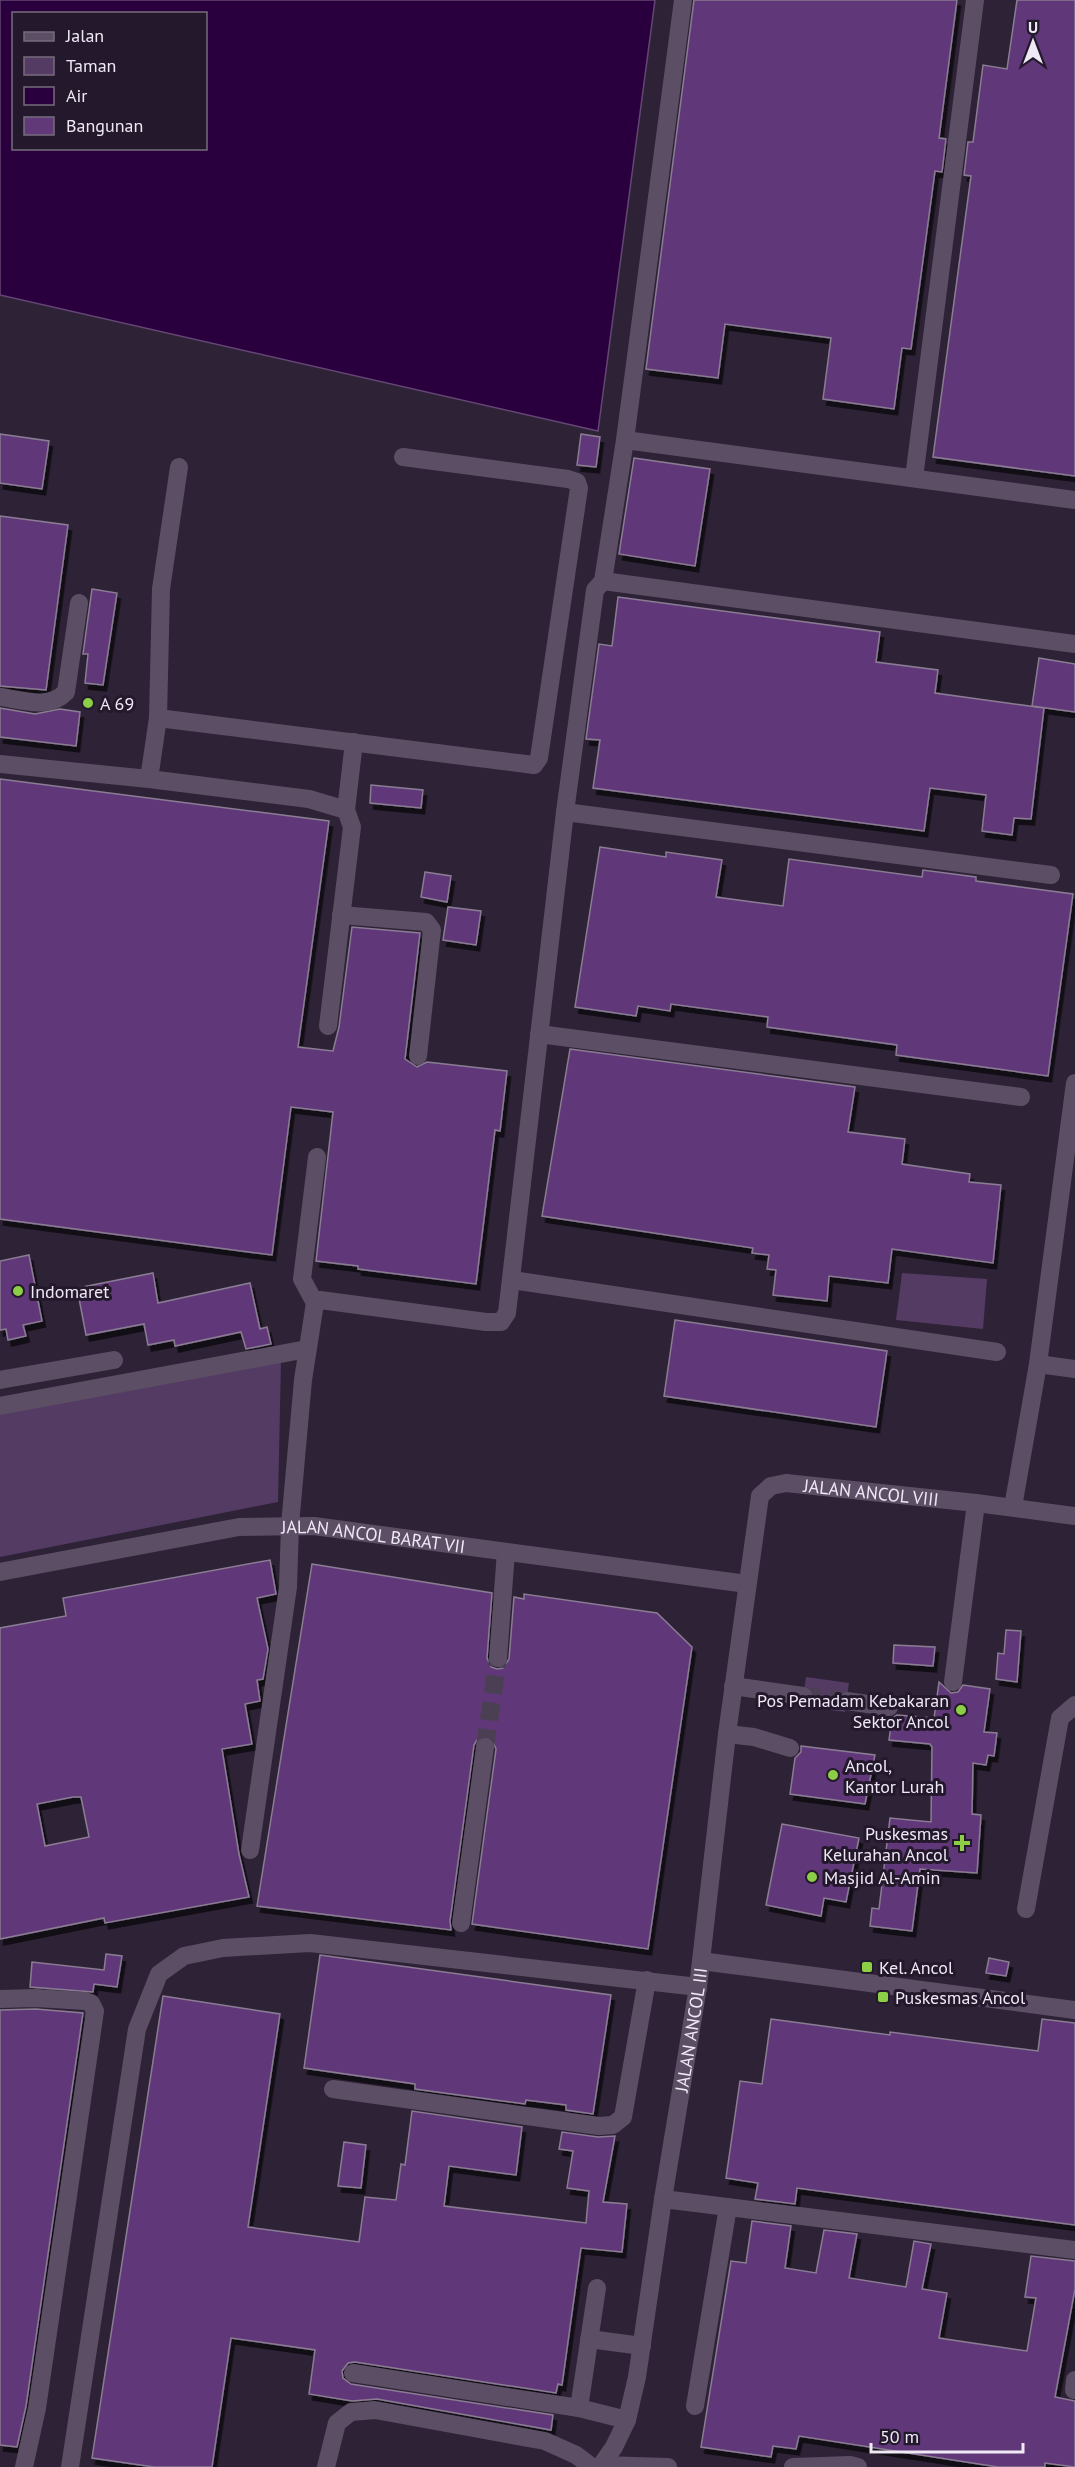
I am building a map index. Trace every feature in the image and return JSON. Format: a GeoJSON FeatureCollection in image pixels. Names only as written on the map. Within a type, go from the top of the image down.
{"type":"FeatureCollection","features":[{"type":"Feature","properties":{"kind":"street"},"geometry":{"type":"LineString","coordinates":[[315,1303],[320,1300],[501,1322],[507,1313],[565,812],[595,590],[603,581],[625,440],[683,0]]}},
{"type":"Feature","properties":{"kind":"street"},"geometry":{"type":"LineString","coordinates":[[914,478],[975,0]]}},
{"type":"Feature","properties":{"kind":"street"},"geometry":{"type":"LineString","coordinates":[[625,440],[1075,500]]}},
{"type":"Feature","properties":{"kind":"street"},"geometry":{"type":"LineString","coordinates":[[158,718],[534,765],[539,758],[579,488],[577,482],[403,457]]}},
{"type":"Feature","properties":{"kind":"street"},"geometry":{"type":"LineString","coordinates":[[149,779],[158,718],[161,589],[179,467]]}},
{"type":"Feature","properties":{"kind":"street"},"geometry":{"type":"LineString","coordinates":[[603,581],[1075,644]]}},
{"type":"Feature","properties":{"kind":"street"},"geometry":{"type":"LineString","coordinates":[[0,697],[48,703],[59,699],[66,692],[79,603]]}},
{"type":"Feature","properties":{"kind":"street"},"geometry":{"type":"LineString","coordinates":[[328,1026],[352,827],[346,810],[354,742]]}},
{"type":"Feature","properties":{"kind":"street"},"geometry":{"type":"LineString","coordinates":[[0,764],[149,779],[309,799],[346,810]]}},
{"type":"Feature","properties":{"kind":"street"},"geometry":{"type":"LineString","coordinates":[[565,812],[1050,874]]}},
{"type":"Feature","properties":{"kind":"street"},"geometry":{"type":"LineString","coordinates":[[341,915],[426,922],[430,925],[432,930],[418,1056]]}},
{"type":"Feature","properties":{"kind":"street"},"geometry":{"type":"LineString","coordinates":[[539,1034],[1021,1097]]}},
{"type":"Feature","properties":{"kind":"street"},"geometry":{"type":"LineString","coordinates":[[1013,1507],[1038,1364],[1075,1083]]}},
{"type":"Feature","properties":{"kind":"street"},"geometry":{"type":"LineString","coordinates":[[250,1850],[285,1615],[307,1349],[315,1303],[302,1280],[317,1157]]}},
{"type":"Feature","properties":{"kind":"street"},"geometry":{"type":"LineString","coordinates":[[512,1280],[997,1352]]}},
{"type":"Feature","properties":{"kind":"street"},"geometry":{"type":"LineString","coordinates":[[0,1406],[307,1349]]}},
{"type":"Feature","properties":{"kind":"street"},"geometry":{"type":"LineString","coordinates":[[0,1380],[114,1360]]}},
{"type":"Feature","properties":{"kind":"street"},"geometry":{"type":"LineString","coordinates":[[1038,1364],[1075,1369]]}},
{"type":"Feature","properties":{"kind":"street","name":"JALAN ANCOL VIII"},"geometry":{"type":"LineString","coordinates":[[747,1584],[760,1496],[771,1486],[786,1484],[1013,1507],[1075,1516]]}},
{"type":"Feature","properties":{"kind":"street"},"geometry":{"type":"LineString","coordinates":[[953,1682],[976,1503]]}},
{"type":"Feature","properties":{"kind":"street","name":"JALAN ANCOL BARAT VII"},"geometry":{"type":"LineString","coordinates":[[0,1572],[239,1527],[291,1525],[314,1526],[747,1584]]}},
{"type":"Feature","properties":{"kind":"street"},"geometry":{"type":"LineString","coordinates":[[498,1658],[506,1552]]}},
{"type":"Feature","properties":{"kind":"street","name":"JALAN ANCOL III"},"geometry":{"type":"LineString","coordinates":[[598,2466],[614,2447],[627,2420],[642,2346],[663,2199],[698,1987],[747,1584]]}},
{"type":"Feature","properties":{"kind":"street"},"geometry":{"type":"LineString","coordinates":[[733,1686],[803,1696]]}},
{"type":"Feature","properties":{"kind":"street"},"geometry":{"type":"LineString","coordinates":[[847,1701],[889,1707]]}},
{"type":"Feature","properties":{"kind":"street"},"geometry":{"type":"LineString","coordinates":[[1026,1909],[1060,1718],[1075,1705]]}},
{"type":"Feature","properties":{"kind":"street"},"geometry":{"type":"LineString","coordinates":[[727,1734],[754,1737],[790,1748]]}},
{"type":"Feature","properties":{"kind":"street"},"geometry":{"type":"LineString","coordinates":[[461,1923],[485,1747]]}},
{"type":"Feature","properties":{"kind":"street"},"geometry":{"type":"LineString","coordinates":[[70,2467],[136,2029],[159,1974],[184,1956],[223,1948],[310,1943],[698,1987]]}},
{"type":"Feature","properties":{"kind":"street"},"geometry":{"type":"LineString","coordinates":[[701,1960],[1075,2010]]}},
{"type":"Feature","properties":{"kind":"street"},"geometry":{"type":"LineString","coordinates":[[333,2089],[599,2126],[614,2125],[623,2117],[647,1980]]}},
{"type":"Feature","properties":{"kind":"street"},"geometry":{"type":"LineString","coordinates":[[0,1999],[36,1998],[85,2001],[91,2003],[95,2011],[37,2408],[24,2467]]}},
{"type":"Feature","properties":{"kind":"street"},"geometry":{"type":"LineString","coordinates":[[663,2199],[1075,2250]]}},
{"type":"Feature","properties":{"kind":"street"},"geometry":{"type":"LineString","coordinates":[[695,2406],[728,2207]]}},
{"type":"Feature","properties":{"kind":"street"},"geometry":{"type":"LineString","coordinates":[[579,2408],[597,2288]]}},
{"type":"Feature","properties":{"kind":"street"},"geometry":{"type":"LineString","coordinates":[[589,2339],[642,2346]]}},
{"type":"Feature","properties":{"kind":"street"},"geometry":{"type":"LineString","coordinates":[[353,2373],[579,2408],[627,2420]]}},
{"type":"Feature","properties":{"kind":"street"},"geometry":{"type":"LineString","coordinates":[[326,2467],[337,2423],[351,2412],[375,2410],[545,2441],[598,2466],[668,2467]]}},
{"type":"Feature","properties":{"kind":"street"},"geometry":{"type":"LineString","coordinates":[[793,2467],[850,2465],[858,2467]]}},
{"type":"Feature","properties":{"kind":"green space"},"geometry":{"type":"Polygon","coordinates":[[[902,1273],[987,1279],[983,1329],[896,1320],[902,1273]]]}},
{"type":"Feature","properties":{"kind":"green space"},"geometry":{"type":"Polygon","coordinates":[[[281,1360],[278,1502],[0,1557],[0,1413],[281,1360]]]}},
{"type":"Feature","properties":{"kind":"green space"},"geometry":{"type":"Polygon","coordinates":[[[806,1677],[849,1683],[845,1712],[802,1706],[806,1677]]]}},
{"type":"Feature","properties":{"kind":"water"},"geometry":{"type":"Polygon","coordinates":[[[0,0],[655,0],[598,431],[0,295],[0,0]]]}},
{"type":"Feature","properties":{"kind":"building"},"geometry":{"type":"Polygon","coordinates":[[[694,0],[957,0],[939,138],[946,139],[942,172],[935,171],[911,349],[902,348],[894,409],[823,399],[831,338],[725,324],[718,378],[646,369],[694,0]]]}},
{"type":"Feature","properties":{"kind":"building"},"geometry":{"type":"Polygon","coordinates":[[[1017,0],[1075,0],[1075,476],[933,457],[971,176],[964,175],[968,142],[973,142],[983,65],[1007,69],[1017,0]]]}},
{"type":"Feature","properties":{"kind":"building"},"geometry":{"type":"Polygon","coordinates":[[[0,434],[49,441],[42,489],[0,483],[0,434]]]}},
{"type":"Feature","properties":{"kind":"building"},"geometry":{"type":"Polygon","coordinates":[[[581,434],[600,437],[596,467],[577,465],[581,434]]]}},
{"type":"Feature","properties":{"kind":"building"},"geometry":{"type":"Polygon","coordinates":[[[634,458],[710,469],[695,566],[619,554],[634,458]]]}},
{"type":"Feature","properties":{"kind":"building"},"geometry":{"type":"Polygon","coordinates":[[[0,516],[68,525],[46,690],[0,686],[0,516]]]}},
{"type":"Feature","properties":{"kind":"building"},"geometry":{"type":"Polygon","coordinates":[[[92,589],[117,593],[103,685],[85,683],[88,654],[83,654],[92,589]]]}},
{"type":"Feature","properties":{"kind":"building"},"geometry":{"type":"Polygon","coordinates":[[[618,597],[880,632],[876,662],[938,670],[935,693],[1044,708],[1031,819],[1014,818],[1012,835],[982,831],[986,795],[930,788],[924,831],[593,788],[600,740],[586,739],[599,644],[612,646],[618,597]]]}},
{"type":"Feature","properties":{"kind":"building"},"geometry":{"type":"Polygon","coordinates":[[[1039,658],[1075,664],[1075,712],[1032,706],[1039,658]]]}},
{"type":"Feature","properties":{"kind":"building"},"geometry":{"type":"Polygon","coordinates":[[[0,708],[35,714],[60,709],[80,712],[76,746],[0,737],[0,708]]]}},
{"type":"Feature","properties":{"kind":"building"},"geometry":{"type":"Polygon","coordinates":[[[0,779],[329,821],[298,1047],[333,1051],[339,1027],[352,927],[420,933],[405,1059],[417,1067],[427,1062],[507,1071],[500,1131],[495,1130],[476,1284],[358,1269],[358,1266],[316,1261],[333,1112],[291,1107],[272,1255],[0,1219],[0,779]]]}},
{"type":"Feature","properties":{"kind":"building"},"geometry":{"type":"Polygon","coordinates":[[[371,785],[423,790],[421,808],[370,803],[371,785]]]}},
{"type":"Feature","properties":{"kind":"building"},"geometry":{"type":"Polygon","coordinates":[[[600,847],[666,857],[666,852],[722,860],[716,897],[783,906],[789,859],[922,877],[923,870],[976,877],[976,881],[1073,894],[1048,1076],[896,1055],[897,1045],[767,1027],[768,1017],[671,1004],[670,1011],[638,1006],[636,1016],[575,1007],[600,847]]]}},
{"type":"Feature","properties":{"kind":"building"},"geometry":{"type":"Polygon","coordinates":[[[425,872],[451,876],[447,902],[421,897],[425,872]]]}},
{"type":"Feature","properties":{"kind":"building"},"geometry":{"type":"Polygon","coordinates":[[[448,907],[481,911],[476,945],[443,940],[448,907]]]}},
{"type":"Feature","properties":{"kind":"building"},"geometry":{"type":"Polygon","coordinates":[[[570,1049],[855,1087],[848,1132],[905,1139],[902,1164],[970,1174],[969,1182],[1001,1185],[993,1263],[892,1249],[888,1283],[829,1276],[827,1301],[773,1295],[776,1270],[767,1269],[769,1255],[752,1253],[753,1248],[542,1216],[570,1049]]]}},
{"type":"Feature","properties":{"kind":"building","name":"Indomaret"},"geometry":{"type":"Polygon","coordinates":[[[29,1255],[42,1321],[23,1325],[26,1336],[8,1340],[6,1329],[0,1330],[0,1261],[29,1255]]]}},
{"type":"Feature","properties":{"kind":"building"},"geometry":{"type":"Polygon","coordinates":[[[153,1273],[158,1303],[250,1283],[260,1329],[267,1327],[271,1344],[246,1349],[241,1332],[175,1346],[174,1340],[148,1345],[144,1324],[86,1335],[77,1288],[153,1273]]]}},
{"type":"Feature","properties":{"kind":"building"},"geometry":{"type":"Polygon","coordinates":[[[675,1320],[887,1351],[876,1427],[664,1396],[675,1320]]]}},
{"type":"Feature","properties":{"kind":"building"},"geometry":{"type":"Polygon","coordinates":[[[270,1560],[276,1594],[257,1598],[268,1649],[263,1679],[257,1680],[260,1701],[245,1704],[252,1744],[222,1749],[239,1854],[249,1897],[105,1923],[104,1918],[0,1939],[0,1628],[66,1616],[63,1598],[270,1560]],[[81,1797],[37,1804],[45,1846],[89,1837],[81,1797]]]}},
{"type":"Feature","properties":{"kind":"building"},"geometry":{"type":"Polygon","coordinates":[[[312,1564],[492,1593],[487,1658],[491,1667],[497,1669],[503,1668],[509,1659],[514,1597],[524,1599],[524,1594],[657,1613],[692,1647],[648,1949],[472,1924],[496,1749],[492,1739],[486,1736],[477,1740],[474,1745],[450,1921],[451,1930],[257,1906],[312,1564]]]}},
{"type":"Feature","properties":{"kind":"building"},"geometry":{"type":"Polygon","coordinates":[[[1006,1630],[1021,1631],[1017,1682],[996,1679],[998,1653],[1004,1654],[1006,1630]]]}},
{"type":"Feature","properties":{"kind":"building"},"geometry":{"type":"Polygon","coordinates":[[[894,1645],[935,1647],[933,1666],[893,1663],[894,1645]]]}},
{"type":"Feature","properties":{"kind":"building"},"geometry":{"type":"Polygon","coordinates":[[[939,1682],[951,1693],[958,1692],[963,1685],[990,1689],[984,1732],[997,1733],[994,1756],[988,1755],[986,1765],[973,1763],[972,1814],[981,1815],[977,1873],[920,1869],[912,1931],[870,1926],[872,1908],[879,1909],[890,1818],[931,1822],[932,1747],[930,1744],[889,1740],[892,1718],[897,1715],[934,1718],[939,1682]]]}},
{"type":"Feature","properties":{"kind":"building","name":"Ancol, Kantor Lurah"},"geometry":{"type":"Polygon","coordinates":[[[801,1746],[875,1755],[865,1804],[790,1794],[795,1758],[801,1752],[801,1746]]]}},
{"type":"Feature","properties":{"kind":"building","name":"Masjid Al-Amin"},"geometry":{"type":"Polygon","coordinates":[[[782,1824],[859,1838],[846,1902],[824,1898],[821,1916],[766,1905],[782,1824]]]}},
{"type":"Feature","properties":{"kind":"building"},"geometry":{"type":"Polygon","coordinates":[[[106,1954],[122,1956],[117,1987],[94,1984],[93,1992],[30,1987],[32,1962],[104,1970],[106,1954]]]}},
{"type":"Feature","properties":{"kind":"building"},"geometry":{"type":"Polygon","coordinates":[[[320,1955],[611,1995],[593,2114],[566,2110],[566,2105],[526,2100],[525,2104],[415,2089],[415,2084],[304,2068],[320,1955]]]}},
{"type":"Feature","properties":{"kind":"building"},"geometry":{"type":"Polygon","coordinates":[[[989,1958],[1009,1962],[1006,1976],[986,1973],[989,1958]]]}},
{"type":"Feature","properties":{"kind":"building"},"geometry":{"type":"Polygon","coordinates":[[[163,1996],[280,2014],[248,2227],[359,2242],[365,2197],[396,2200],[401,2164],[405,2165],[412,2111],[522,2127],[516,2175],[449,2166],[444,2206],[586,2223],[589,2191],[567,2188],[573,2151],[559,2149],[562,2132],[598,2137],[615,2136],[603,2202],[627,2204],[622,2252],[581,2248],[562,2385],[558,2384],[556,2393],[355,2362],[348,2363],[342,2371],[343,2378],[351,2384],[553,2415],[551,2430],[377,2399],[352,2401],[309,2394],[315,2350],[231,2338],[212,2467],[154,2467],[92,2458],[163,1996]]]}},
{"type":"Feature","properties":{"kind":"building"},"geometry":{"type":"Polygon","coordinates":[[[36,2009],[83,2013],[26,2406],[17,2447],[0,2445],[0,2010],[36,2009]]]}},
{"type":"Feature","properties":{"kind":"building"},"geometry":{"type":"Polygon","coordinates":[[[771,2019],[1038,2051],[1042,2019],[1075,2023],[1075,2225],[797,2188],[795,2204],[755,2199],[758,2183],[726,2178],[740,2081],[762,2084],[771,2019]]]}},
{"type":"Feature","properties":{"kind":"building"},"geometry":{"type":"Polygon","coordinates":[[[344,2142],[366,2145],[361,2188],[338,2186],[344,2142]]]}},
{"type":"Feature","properties":{"kind":"building"},"geometry":{"type":"Polygon","coordinates":[[[752,2221],[791,2226],[785,2268],[816,2273],[824,2230],[857,2234],[849,2278],[906,2287],[914,2241],[931,2244],[922,2289],[947,2293],[939,2338],[1027,2351],[1036,2298],[1025,2297],[1031,2256],[1075,2261],[1075,2289],[1055,2397],[1075,2401],[1075,2467],[1045,2463],[1045,2467],[998,2467],[799,2436],[796,2449],[773,2446],[771,2457],[701,2447],[731,2261],[746,2263],[752,2221]]]}},
{"type":"Feature","properties":{"kind":"tunnel"},"geometry":{"type":"LineString","coordinates":[[485,1747],[498,1658]]}},
{"type":"Feature","properties":{"kind":"tunnel"},"geometry":{"type":"LineString","coordinates":[[803,1696],[847,1701]]}},
{"type":"Feature","properties":{"kind":"place","name":"A 69"},"geometry":{"type":"Point","coordinates":[88,703]}},
{"type":"Feature","properties":{"kind":"place","name":"Indomaret"},"geometry":{"type":"Point","coordinates":[18,1291]}},
{"type":"Feature","properties":{"kind":"place","name":"Pos Pemadam Kebakaran Sektor Ancol"},"geometry":{"type":"Point","coordinates":[961,1710]}},
{"type":"Feature","properties":{"kind":"place","name":"Ancol, Kantor Lurah"},"geometry":{"type":"Point","coordinates":[833,1775]}},
{"type":"Feature","properties":{"kind":"place","name":"Puskesmas Kelurahan Ancol"},"geometry":{"type":"Point","coordinates":[962,1843]}},
{"type":"Feature","properties":{"kind":"place","name":"Masjid Al-Amin"},"geometry":{"type":"Point","coordinates":[812,1877]}},
{"type":"Feature","properties":{"kind":"place","name":"Kel. Ancol"},"geometry":{"type":"Point","coordinates":[867,1967]}},
{"type":"Feature","properties":{"kind":"place","name":"Puskesmas Ancol"},"geometry":{"type":"Point","coordinates":[883,1997]}}]}
